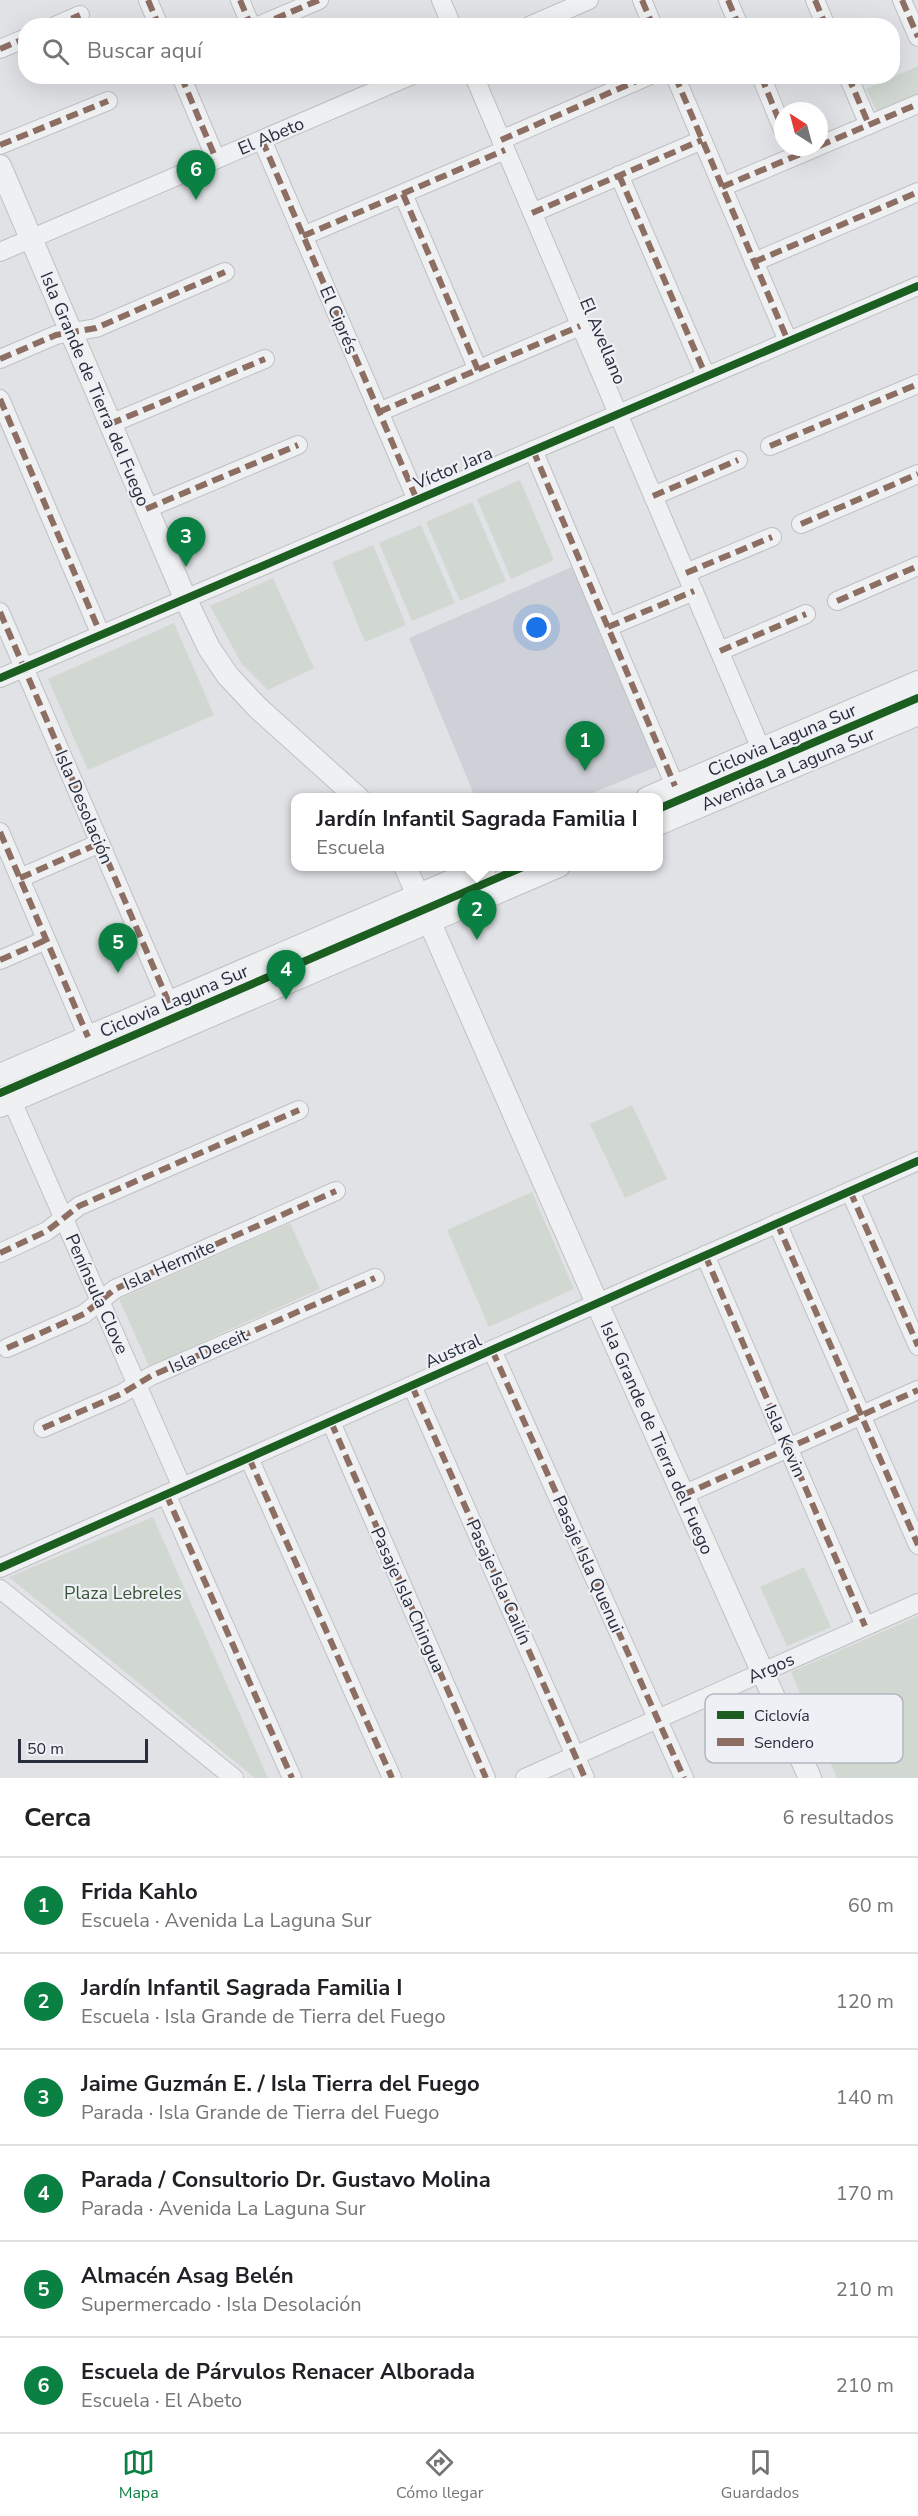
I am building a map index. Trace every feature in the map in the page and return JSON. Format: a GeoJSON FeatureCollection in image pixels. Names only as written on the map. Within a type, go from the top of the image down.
{"type":"FeatureCollection","features":[{"type":"Feature","properties":{"kind":"street"},"geometry":{"type":"LineString","coordinates":[[148,0],[156,18]]}},
{"type":"Feature","properties":{"kind":"street"},"geometry":{"type":"LineString","coordinates":[[240,0],[248,18]]}},
{"type":"Feature","properties":{"kind":"street"},"geometry":{"type":"LineString","coordinates":[[277,18],[319,0]]}},
{"type":"Feature","properties":{"kind":"street"},"geometry":{"type":"LineString","coordinates":[[441,0],[449,18]]}},
{"type":"Feature","properties":{"kind":"street"},"geometry":{"type":"LineString","coordinates":[[547,18],[589,0]]}},
{"type":"Feature","properties":{"kind":"street"},"geometry":{"type":"LineString","coordinates":[[642,0],[650,18]]}},
{"type":"Feature","properties":{"kind":"street"},"geometry":{"type":"LineString","coordinates":[[728,0],[736,18]]}},
{"type":"Feature","properties":{"kind":"street"},"geometry":{"type":"LineString","coordinates":[[815,0],[823,18]]}},
{"type":"Feature","properties":{"kind":"street"},"geometry":{"type":"LineString","coordinates":[[902,0],[918,37]]}},
{"type":"Feature","properties":{"kind":"street"},"geometry":{"type":"LineString","coordinates":[[73,18],[80,15]]}},
{"type":"Feature","properties":{"kind":"street"},"geometry":{"type":"LineString","coordinates":[[0,49],[18,41]]}},
{"type":"Feature","properties":{"kind":"street"},"geometry":{"type":"LineString","coordinates":[[184,84],[216,159]]}},
{"type":"Feature","properties":{"kind":"street","name":"El Abeto"},"geometry":{"type":"LineString","coordinates":[[0,252],[392,84]]}},
{"type":"Feature","properties":{"kind":"street","name":"El Avellano"},"geometry":{"type":"LineString","coordinates":[[477,84],[761,749]]}},
{"type":"Feature","properties":{"kind":"street"},"geometry":{"type":"LineString","coordinates":[[303,236],[403,194],[631,84]]}},
{"type":"Feature","properties":{"kind":"street"},"geometry":{"type":"LineString","coordinates":[[678,84],[788,341]]}},
{"type":"Feature","properties":{"kind":"street"},"geometry":{"type":"LineString","coordinates":[[763,84],[774,109]]}},
{"type":"Feature","properties":{"kind":"street"},"geometry":{"type":"LineString","coordinates":[[851,84],[868,125]]}},
{"type":"Feature","properties":{"kind":"street"},"geometry":{"type":"LineString","coordinates":[[0,146],[108,101]]}},
{"type":"Feature","properties":{"kind":"street"},"geometry":{"type":"LineString","coordinates":[[828,143],[918,104]]}},
{"type":"Feature","properties":{"kind":"street","name":"El Ciprés"},"geometry":{"type":"LineString","coordinates":[[262,140],[417,500]]}},
{"type":"Feature","properties":{"kind":"street"},"geometry":{"type":"LineString","coordinates":[[532,213],[702,140]]}},
{"type":"Feature","properties":{"kind":"street"},"geometry":{"type":"LineString","coordinates":[[722,188],[784,156]]}},
{"type":"Feature","properties":{"kind":"street","name":"Isla Grande de Tierra del Fuego"},"geometry":{"type":"LineString","coordinates":[[0,166],[185,598],[209,648],[236,684],[353,793]]}},
{"type":"Feature","properties":{"kind":"street"},"geometry":{"type":"LineString","coordinates":[[619,176],[706,376]]}},
{"type":"Feature","properties":{"kind":"street"},"geometry":{"type":"LineString","coordinates":[[754,262],[918,192]]}},
{"type":"Feature","properties":{"kind":"street"},"geometry":{"type":"LineString","coordinates":[[403,194],[478,370]]}},
{"type":"Feature","properties":{"kind":"street"},"geometry":{"type":"LineString","coordinates":[[0,359],[56,335],[96,328],[225,272]]}},
{"type":"Feature","properties":{"kind":"street","name":"Víctor Jara"},"geometry":{"type":"LineString","coordinates":[[0,678],[918,286]]}},
{"type":"Feature","properties":{"kind":"street"},"geometry":{"type":"LineString","coordinates":[[379,412],[580,326]]}},
{"type":"Feature","properties":{"kind":"street"},"geometry":{"type":"LineString","coordinates":[[110,424],[265,359]]}},
{"type":"Feature","properties":{"kind":"street"},"geometry":{"type":"LineString","coordinates":[[770,446],[918,384]]}},
{"type":"Feature","properties":{"kind":"street"},"geometry":{"type":"LineString","coordinates":[[0,399],[101,635]]}},
{"type":"Feature","properties":{"kind":"street"},"geometry":{"type":"LineString","coordinates":[[146,508],[298,445]]}},
{"type":"Feature","properties":{"kind":"street"},"geometry":{"type":"LineString","coordinates":[[533,450],[675,786]]}},
{"type":"Feature","properties":{"kind":"street"},"geometry":{"type":"LineString","coordinates":[[653,496],[738,460]]}},
{"type":"Feature","properties":{"kind":"street"},"geometry":{"type":"LineString","coordinates":[[801,524],[918,474]]}},
{"type":"Feature","properties":{"kind":"street"},"geometry":{"type":"LineString","coordinates":[[686,573],[772,537]]}},
{"type":"Feature","properties":{"kind":"street"},"geometry":{"type":"LineString","coordinates":[[837,601],[918,566]]}},
{"type":"Feature","properties":{"kind":"street"},"geometry":{"type":"LineString","coordinates":[[608,627],[694,591]]}},
{"type":"Feature","properties":{"kind":"street","name":"Isla Desolación"},"geometry":{"type":"LineString","coordinates":[[0,612],[169,1003]]}},
{"type":"Feature","properties":{"kind":"street"},"geometry":{"type":"LineString","coordinates":[[720,651],[806,614]]}},
{"type":"Feature","properties":{"kind":"street","name":"Avenida La Laguna Sur"},"geometry":{"type":"LineString","coordinates":[[659,793],[918,682]]}},
{"type":"Feature","properties":{"kind":"street","name":"Avenida La Laguna Sur"},"geometry":{"type":"LineString","coordinates":[[663,822],[918,714]]}},
{"type":"Feature","properties":{"kind":"street"},"geometry":{"type":"LineString","coordinates":[[0,832],[88,1037]]}},
{"type":"Feature","properties":{"kind":"street"},"geometry":{"type":"LineString","coordinates":[[20,878],[100,843]]}},
{"type":"Feature","properties":{"kind":"street","name":"Isla Grande de Tierra del Fuego"},"geometry":{"type":"LineString","coordinates":[[407,871],[597,1303],[773,1694]]}},
{"type":"Feature","properties":{"kind":"street"},"geometry":{"type":"LineString","coordinates":[[0,1075],[476,871]]}},
{"type":"Feature","properties":{"kind":"street"},"geometry":{"type":"LineString","coordinates":[[6,1104],[549,871]]}},
{"type":"Feature","properties":{"kind":"street"},"geometry":{"type":"LineString","coordinates":[[0,960],[46,940]]}},
{"type":"Feature","properties":{"kind":"street","name":"Península Clove"},"geometry":{"type":"LineString","coordinates":[[6,1104],[63,1219],[137,1385],[174,1491],[292,1778]]}},
{"type":"Feature","properties":{"kind":"street"},"geometry":{"type":"LineString","coordinates":[[0,1253],[47,1231],[79,1206],[299,1110]]}},
{"type":"Feature","properties":{"kind":"street","name":"Austral"},"geometry":{"type":"LineString","coordinates":[[0,1568],[918,1161]]}},
{"type":"Feature","properties":{"kind":"street","name":"Isla Hermite"},"geometry":{"type":"LineString","coordinates":[[7,1348],[84,1314],[115,1289],[336,1191]]}},
{"type":"Feature","properties":{"kind":"street"},"geometry":{"type":"LineString","coordinates":[[850,1191],[918,1347]]}},
{"type":"Feature","properties":{"kind":"street"},"geometry":{"type":"LineString","coordinates":[[777,1223],[918,1545]]}},
{"type":"Feature","properties":{"kind":"street","name":"Isla Kevin"},"geometry":{"type":"LineString","coordinates":[[705,1255],[865,1626]]}},
{"type":"Feature","properties":{"kind":"street","name":"Isla Deceit"},"geometry":{"type":"LineString","coordinates":[[43,1428],[121,1394],[151,1376],[375,1278]]}},
{"type":"Feature","properties":{"kind":"street","name":"Pasaje Isla Quenui"},"geometry":{"type":"LineString","coordinates":[[492,1350],[684,1778]]}},
{"type":"Feature","properties":{"kind":"street","name":"Pasaje Isla Cailín"},"geometry":{"type":"LineString","coordinates":[[412,1386],[585,1778]]}},
{"type":"Feature","properties":{"kind":"street"},"geometry":{"type":"LineString","coordinates":[[683,1495],[918,1390]]}},
{"type":"Feature","properties":{"kind":"street","name":"Pasaje Isla Chingua"},"geometry":{"type":"LineString","coordinates":[[331,1422],[486,1778]]}},
{"type":"Feature","properties":{"kind":"street"},"geometry":{"type":"LineString","coordinates":[[249,1458],[392,1778]]}},
{"type":"Feature","properties":{"kind":"street"},"geometry":{"type":"LineString","coordinates":[[0,1589],[234,1778]]}},
{"type":"Feature","properties":{"kind":"street","name":"Argos"},"geometry":{"type":"LineString","coordinates":[[713,1694],[918,1603]]}},
{"type":"Feature","properties":{"kind":"street","name":"Argos"},"geometry":{"type":"LineString","coordinates":[[525,1778],[705,1698]]}},
{"type":"Feature","properties":{"kind":"street","name":"Isla Grande de Tierra del Fuego"},"geometry":{"type":"LineString","coordinates":[[803,1763],[810,1778]]}},
{"type":"Feature","properties":{"kind":"shaded area"},"geometry":{"type":"Polygon","coordinates":[[[574,566],[658,766],[593,793],[473,793],[409,638],[574,566]]]}},
{"type":"Feature","properties":{"kind":"green space"},"geometry":{"type":"Polygon","coordinates":[[[918,66],[918,94],[877,112],[866,89],[877,84],[900,84],[900,74],[918,66]]]}},
{"type":"Feature","properties":{"kind":"green space"},"geometry":{"type":"Polygon","coordinates":[[[520,480],[554,560],[511,579],[477,499],[520,480]]]}},
{"type":"Feature","properties":{"kind":"green space"},"geometry":{"type":"Polygon","coordinates":[[[472,502],[506,581],[460,601],[426,522],[472,502]]]}},
{"type":"Feature","properties":{"kind":"green space"},"geometry":{"type":"Polygon","coordinates":[[[421,525],[455,603],[412,621],[379,543],[421,525]]]}},
{"type":"Feature","properties":{"kind":"green space"},"geometry":{"type":"Polygon","coordinates":[[[373,545],[406,625],[365,642],[332,562],[373,545]]]}},
{"type":"Feature","properties":{"kind":"green space"},"geometry":{"type":"Polygon","coordinates":[[[273,578],[314,668],[268,690],[242,664],[210,606],[273,578]]]}},
{"type":"Feature","properties":{"kind":"green space"},"geometry":{"type":"Polygon","coordinates":[[[174,623],[214,715],[88,770],[48,679],[174,623]]]}},
{"type":"Feature","properties":{"kind":"green space"},"geometry":{"type":"Polygon","coordinates":[[[632,1105],[667,1179],[625,1198],[590,1124],[632,1105]]]}},
{"type":"Feature","properties":{"kind":"green space"},"geometry":{"type":"Polygon","coordinates":[[[532,1192],[574,1289],[489,1327],[447,1230],[532,1192]]]}},
{"type":"Feature","properties":{"kind":"green space"},"geometry":{"type":"Polygon","coordinates":[[[290,1223],[320,1289],[149,1366],[119,1299],[290,1223]]]}},
{"type":"Feature","properties":{"kind":"green space","name":"Plaza Lebreles"},"geometry":{"type":"Polygon","coordinates":[[[153,1517],[268,1778],[255,1778],[9,1577],[153,1517]]]}},
{"type":"Feature","properties":{"kind":"green space"},"geometry":{"type":"Polygon","coordinates":[[[804,1567],[831,1627],[787,1646],[760,1587],[804,1567]]]}},
{"type":"Feature","properties":{"kind":"green space"},"geometry":{"type":"Polygon","coordinates":[[[918,1616],[918,1778],[837,1778],[830,1763],[903,1763],[903,1694],[801,1694],[791,1672],[918,1616]]]}},
{"type":"Feature","properties":{"kind":"marked path"},"geometry":{"type":"LineString","coordinates":[[148,0],[156,18]]}},
{"type":"Feature","properties":{"kind":"marked path"},"geometry":{"type":"LineString","coordinates":[[240,0],[248,18]]}},
{"type":"Feature","properties":{"kind":"marked path"},"geometry":{"type":"LineString","coordinates":[[277,18],[319,0]]}},
{"type":"Feature","properties":{"kind":"marked path"},"geometry":{"type":"LineString","coordinates":[[642,0],[650,18]]}},
{"type":"Feature","properties":{"kind":"marked path"},"geometry":{"type":"LineString","coordinates":[[728,0],[736,18]]}},
{"type":"Feature","properties":{"kind":"marked path"},"geometry":{"type":"LineString","coordinates":[[815,0],[823,18]]}},
{"type":"Feature","properties":{"kind":"marked path"},"geometry":{"type":"LineString","coordinates":[[902,0],[918,37]]}},
{"type":"Feature","properties":{"kind":"marked path"},"geometry":{"type":"LineString","coordinates":[[73,18],[80,15]]}},
{"type":"Feature","properties":{"kind":"marked path"},"geometry":{"type":"LineString","coordinates":[[0,49],[18,41]]}},
{"type":"Feature","properties":{"kind":"marked path"},"geometry":{"type":"LineString","coordinates":[[184,84],[216,159]]}},
{"type":"Feature","properties":{"kind":"marked path"},"geometry":{"type":"LineString","coordinates":[[501,140],[630,84]]}},
{"type":"Feature","properties":{"kind":"marked path"},"geometry":{"type":"LineString","coordinates":[[678,84],[788,341]]}},
{"type":"Feature","properties":{"kind":"marked path"},"geometry":{"type":"LineString","coordinates":[[764,84],[774,108]]}},
{"type":"Feature","properties":{"kind":"marked path"},"geometry":{"type":"LineString","coordinates":[[851,84],[869,125]]}},
{"type":"Feature","properties":{"kind":"marked path"},"geometry":{"type":"LineString","coordinates":[[0,145],[108,101]]}},
{"type":"Feature","properties":{"kind":"marked path"},"geometry":{"type":"LineString","coordinates":[[828,142],[918,104]]}},
{"type":"Feature","properties":{"kind":"marked path"},"geometry":{"type":"LineString","coordinates":[[262,140],[417,500]]}},
{"type":"Feature","properties":{"kind":"marked path"},"geometry":{"type":"LineString","coordinates":[[532,213],[702,140]]}},
{"type":"Feature","properties":{"kind":"marked path"},"geometry":{"type":"LineString","coordinates":[[303,236],[505,150]]}},
{"type":"Feature","properties":{"kind":"marked path"},"geometry":{"type":"LineString","coordinates":[[722,187],[796,156]]}},
{"type":"Feature","properties":{"kind":"marked path"},"geometry":{"type":"LineString","coordinates":[[619,175],[706,376]]}},
{"type":"Feature","properties":{"kind":"marked path"},"geometry":{"type":"LineString","coordinates":[[754,262],[918,192]]}},
{"type":"Feature","properties":{"kind":"marked path"},"geometry":{"type":"LineString","coordinates":[[403,194],[478,370]]}},
{"type":"Feature","properties":{"kind":"marked path"},"geometry":{"type":"LineString","coordinates":[[0,359],[56,335],[96,328],[225,272]]}},
{"type":"Feature","properties":{"kind":"marked path"},"geometry":{"type":"LineString","coordinates":[[379,412],[580,326]]}},
{"type":"Feature","properties":{"kind":"marked path"},"geometry":{"type":"LineString","coordinates":[[110,424],[265,359]]}},
{"type":"Feature","properties":{"kind":"marked path"},"geometry":{"type":"LineString","coordinates":[[770,446],[918,384]]}},
{"type":"Feature","properties":{"kind":"marked path"},"geometry":{"type":"LineString","coordinates":[[0,399],[101,635]]}},
{"type":"Feature","properties":{"kind":"marked path"},"geometry":{"type":"LineString","coordinates":[[146,509],[298,445]]}},
{"type":"Feature","properties":{"kind":"marked path"},"geometry":{"type":"LineString","coordinates":[[533,450],[675,786]]}},
{"type":"Feature","properties":{"kind":"marked path"},"geometry":{"type":"LineString","coordinates":[[653,496],[738,460]]}},
{"type":"Feature","properties":{"kind":"marked path"},"geometry":{"type":"LineString","coordinates":[[801,524],[918,474]]}},
{"type":"Feature","properties":{"kind":"marked path"},"geometry":{"type":"LineString","coordinates":[[686,573],[772,537]]}},
{"type":"Feature","properties":{"kind":"marked path"},"geometry":{"type":"LineString","coordinates":[[837,601],[918,566]]}},
{"type":"Feature","properties":{"kind":"marked path"},"geometry":{"type":"LineString","coordinates":[[608,627],[694,591]]}},
{"type":"Feature","properties":{"kind":"marked path"},"geometry":{"type":"LineString","coordinates":[[0,612],[169,1003]]}},
{"type":"Feature","properties":{"kind":"marked path"},"geometry":{"type":"LineString","coordinates":[[720,651],[806,614]]}},
{"type":"Feature","properties":{"kind":"marked path"},"geometry":{"type":"LineString","coordinates":[[0,832],[88,1037]]}},
{"type":"Feature","properties":{"kind":"marked path"},"geometry":{"type":"LineString","coordinates":[[20,878],[100,843]]}},
{"type":"Feature","properties":{"kind":"marked path"},"geometry":{"type":"LineString","coordinates":[[0,960],[46,940]]}},
{"type":"Feature","properties":{"kind":"marked path"},"geometry":{"type":"LineString","coordinates":[[0,1253],[47,1231],[79,1206],[299,1110]]}},
{"type":"Feature","properties":{"kind":"marked path"},"geometry":{"type":"LineString","coordinates":[[7,1348],[84,1314],[115,1289],[336,1191]]}},
{"type":"Feature","properties":{"kind":"marked path"},"geometry":{"type":"LineString","coordinates":[[850,1191],[918,1346]]}},
{"type":"Feature","properties":{"kind":"marked path"},"geometry":{"type":"LineString","coordinates":[[777,1223],[918,1545]]}},
{"type":"Feature","properties":{"kind":"marked path"},"geometry":{"type":"LineString","coordinates":[[705,1255],[865,1626]]}},
{"type":"Feature","properties":{"kind":"marked path"},"geometry":{"type":"LineString","coordinates":[[43,1428],[121,1394],[151,1376],[375,1278]]}},
{"type":"Feature","properties":{"kind":"marked path"},"geometry":{"type":"LineString","coordinates":[[492,1350],[684,1778]]}},
{"type":"Feature","properties":{"kind":"marked path"},"geometry":{"type":"LineString","coordinates":[[412,1386],[585,1778]]}},
{"type":"Feature","properties":{"kind":"marked path"},"geometry":{"type":"LineString","coordinates":[[683,1495],[918,1390]]}},
{"type":"Feature","properties":{"kind":"marked path"},"geometry":{"type":"LineString","coordinates":[[331,1422],[486,1778]]}},
{"type":"Feature","properties":{"kind":"marked path"},"geometry":{"type":"LineString","coordinates":[[249,1458],[392,1778]]}},
{"type":"Feature","properties":{"kind":"marked path"},"geometry":{"type":"LineString","coordinates":[[166,1494],[292,1778]]}},
{"type":"Feature","properties":{"kind":"cycle path"},"geometry":{"type":"LineString","coordinates":[[0,678],[918,286]]}},
{"type":"Feature","properties":{"kind":"cycle path","name":"Ciclovia Laguna Sur"},"geometry":{"type":"LineString","coordinates":[[663,807],[918,698]]}},
{"type":"Feature","properties":{"kind":"cycle path","name":"Ciclovia Laguna Sur"},"geometry":{"type":"LineString","coordinates":[[0,1093],[513,871]]}},
{"type":"Feature","properties":{"kind":"cycle path"},"geometry":{"type":"LineString","coordinates":[[0,1568],[918,1161]]}},
{"type":"Feature","properties":{"kind":"place","name":"Escuela de Párvulos Renacer Alborada"},"geometry":{"type":"Point","coordinates":[196,200]}},
{"type":"Feature","properties":{"kind":"place","name":"Jaime Guzmán E. / Isla Tierra del Fuego"},"geometry":{"type":"Point","coordinates":[186,567]}},
{"type":"Feature","properties":{"kind":"place","name":"Frida Kahlo"},"geometry":{"type":"Point","coordinates":[585,771]}},
{"type":"Feature","properties":{"kind":"place","name":"Jardín Infantil Sagrada Familia I"},"geometry":{"type":"Point","coordinates":[477,940]}},
{"type":"Feature","properties":{"kind":"place","name":"Almacén Asag Belén"},"geometry":{"type":"Point","coordinates":[118,973]}},
{"type":"Feature","properties":{"kind":"place","name":"Parada / Consultorio Dr. Gustavo Molina"},"geometry":{"type":"Point","coordinates":[286,1000]}}]}
